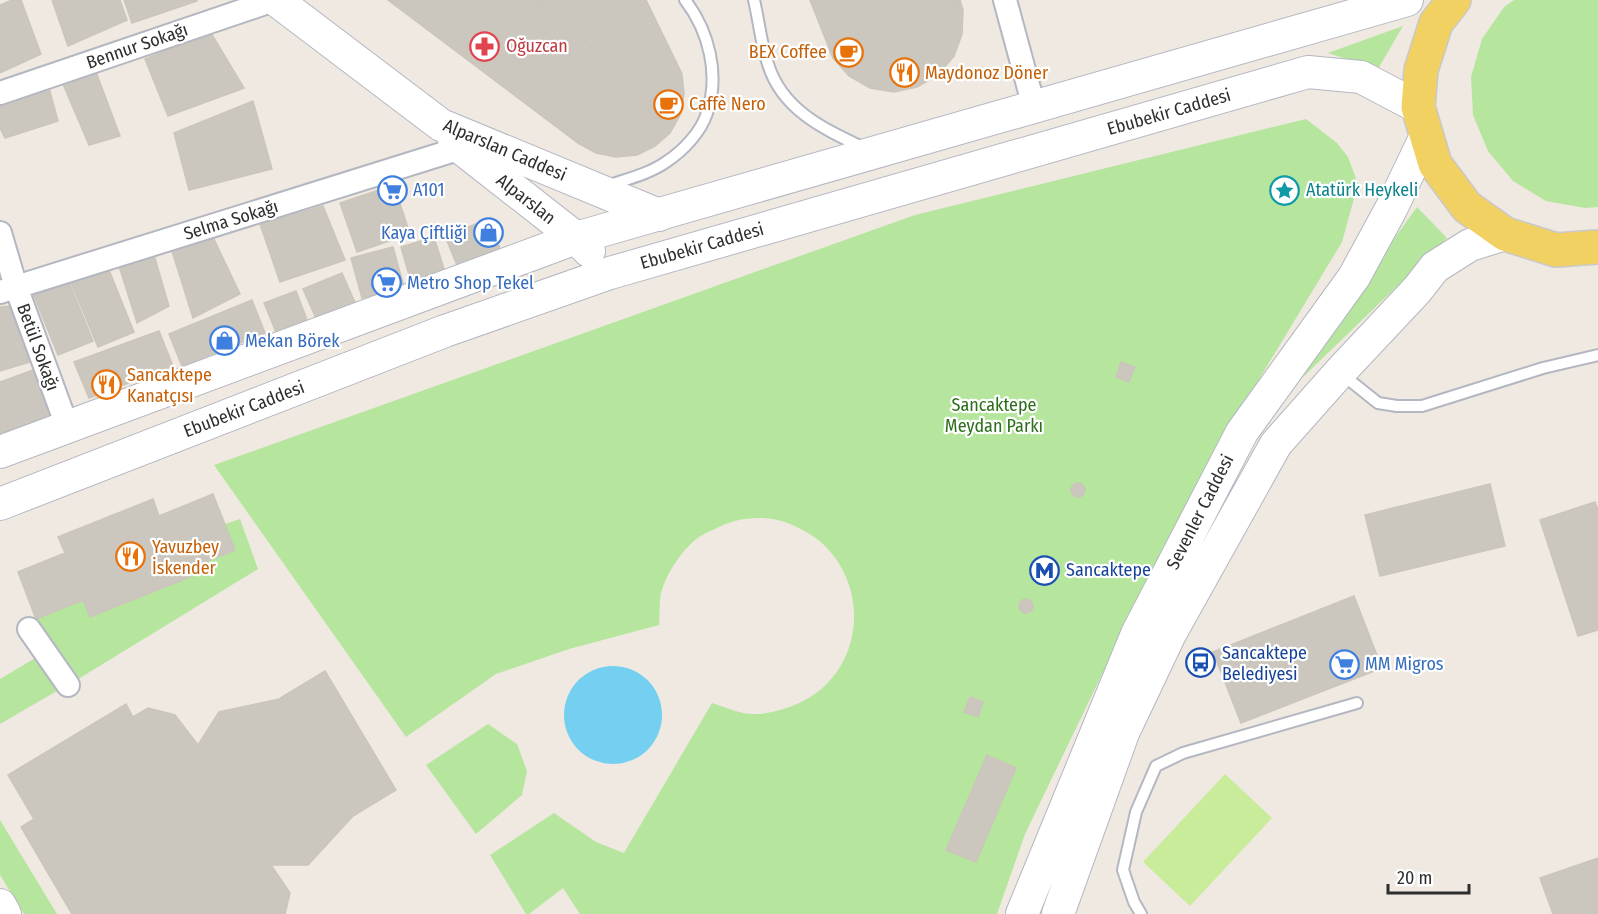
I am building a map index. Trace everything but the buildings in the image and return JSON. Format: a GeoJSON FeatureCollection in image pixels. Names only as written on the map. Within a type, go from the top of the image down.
{"type":"FeatureCollection","features":[{"type":"Feature","properties":{"kind":"main road","name":"Alparslan Caddesi"},"geometry":{"type":"LineString","coordinates":[[275,0],[451,137],[596,189],[659,215]]}},
{"type":"Feature","properties":{"kind":"main road"},"geometry":{"type":"LineString","coordinates":[[0,452],[576,238],[1407,0]]}},
{"type":"Feature","properties":{"kind":"main road"},"geometry":{"type":"LineString","coordinates":[[1454,0],[1436,23],[1420,70],[1422,122],[1435,164],[1467,207],[1505,234],[1556,249],[1598,247]]}},
{"type":"Feature","properties":{"kind":"main road","name":"Ebubekir Caddesi"},"geometry":{"type":"LineString","coordinates":[[0,504],[445,331],[610,273],[1308,72],[1361,77],[1422,122]]}},
{"type":"Feature","properties":{"kind":"main road","name":"Sevenler Caddesi"},"geometry":{"type":"LineString","coordinates":[[1022,914],[1137,634],[1242,432],[1354,277],[1390,209],[1422,122]]}},
{"type":"Feature","properties":{"kind":"main road","name":"Alparslan"},"geometry":{"type":"LineString","coordinates":[[451,137],[576,238],[610,273]]}},
{"type":"Feature","properties":{"kind":"main road","name":"Sevenler Caddesi"},"geometry":{"type":"LineString","coordinates":[[1058,914],[1123,733],[1170,634],[1276,444],[1417,290],[1435,267],[1470,245],[1505,234]]}},
{"type":"Feature","properties":{"kind":"main road"},"geometry":{"type":"LineString","coordinates":[[0,905],[5,914]]}},
{"type":"Feature","properties":{"kind":"street","name":"Bennur Sokağı"},"geometry":{"type":"LineString","coordinates":[[0,93],[275,0]]}},
{"type":"Feature","properties":{"kind":"street"},"geometry":{"type":"LineString","coordinates":[[1005,0],[1034,107]]}},
{"type":"Feature","properties":{"kind":"street","name":"Selma Sokağı"},"geometry":{"type":"LineString","coordinates":[[8,290],[451,137]]}},
{"type":"Feature","properties":{"kind":"street","name":"Betül Sokağı"},"geometry":{"type":"LineString","coordinates":[[0,233],[8,290],[67,426]]}},
{"type":"Feature","properties":{"kind":"street"},"geometry":{"type":"LineString","coordinates":[[29,629],[68,685]]}},
{"type":"Feature","properties":{"kind":"lane"},"geometry":{"type":"LineString","coordinates":[[596,189],[649,172],[666,162],[696,133],[707,114],[712,78],[708,43],[702,26],[685,0]]}},
{"type":"Feature","properties":{"kind":"lane"},"geometry":{"type":"LineString","coordinates":[[754,0],[768,65],[777,84],[790,102],[813,122],[875,153]]}},
{"type":"Feature","properties":{"kind":"lane"},"geometry":{"type":"LineString","coordinates":[[1340,373],[1378,403],[1422,406],[1598,355]]}},
{"type":"Feature","properties":{"kind":"lane"},"geometry":{"type":"LineString","coordinates":[[1141,914],[1134,902],[1123,870],[1136,812],[1156,766],[1183,753],[1357,702]]}},
{"type":"Feature","properties":{"kind":"green space"},"geometry":{"type":"Polygon","coordinates":[[[1514,0],[1598,0],[1598,207],[1585,208],[1546,201],[1513,181],[1488,151],[1473,115],[1471,77],[1482,39],[1504,7],[1514,0]]]}},
{"type":"Feature","properties":{"kind":"green space"},"geometry":{"type":"Polygon","coordinates":[[[1403,26],[1378,69],[1328,53],[1403,26]]]}},
{"type":"Feature","properties":{"kind":"green space","name":"Sancaktepe Meydan Parkı"},"geometry":{"type":"Polygon","coordinates":[[[1306,119],[1337,143],[1348,157],[1358,184],[1342,242],[1232,424],[1119,639],[1025,834],[997,914],[580,914],[563,888],[526,914],[490,855],[554,813],[596,842],[624,853],[712,703],[743,713],[774,712],[815,694],[832,678],[845,658],[852,635],[854,612],[850,588],[840,565],[824,545],[808,533],[781,521],[752,518],[723,525],[705,534],[684,551],[666,579],[660,597],[659,625],[569,649],[496,674],[406,737],[214,465],[915,215],[1306,119]]]}},
{"type":"Feature","properties":{"kind":"green space"},"geometry":{"type":"Polygon","coordinates":[[[1417,207],[1447,238],[1274,405],[1417,207]]]}},
{"type":"Feature","properties":{"kind":"green space"},"geometry":{"type":"Polygon","coordinates":[[[240,519],[258,569],[75,681],[36,619],[83,600],[90,617],[190,577],[187,569],[235,550],[225,524],[240,519]]]}},
{"type":"Feature","properties":{"kind":"green space"},"geometry":{"type":"Polygon","coordinates":[[[42,654],[62,688],[0,724],[0,679],[42,654]]]}},
{"type":"Feature","properties":{"kind":"green space"},"geometry":{"type":"Polygon","coordinates":[[[488,724],[517,744],[527,771],[522,795],[476,834],[426,765],[488,724]]]}},
{"type":"Feature","properties":{"kind":"green space"},"geometry":{"type":"Polygon","coordinates":[[[1225,774],[1272,818],[1190,906],[1143,862],[1225,774]]]}},
{"type":"Feature","properties":{"kind":"green space"},"geometry":{"type":"Polygon","coordinates":[[[0,820],[57,914],[24,914],[0,875],[0,820]]]}},
{"type":"Feature","properties":{"kind":"water"},"geometry":{"type":"Polygon","coordinates":[[[613,666],[632,670],[647,681],[658,696],[662,715],[658,734],[647,749],[632,760],[613,764],[594,760],[579,749],[568,734],[564,715],[568,696],[579,681],[594,670],[613,666]]]}},
{"type":"Feature","properties":{"kind":"place","name":"Oğuzcan"},"geometry":{"type":"Point","coordinates":[485,46]}},
{"type":"Feature","properties":{"kind":"place","name":"BEX Coffee"},"geometry":{"type":"Point","coordinates":[848,52]}},
{"type":"Feature","properties":{"kind":"place","name":"Maydonoz Döner"},"geometry":{"type":"Point","coordinates":[904,73]}},
{"type":"Feature","properties":{"kind":"place","name":"Caffè Nero"},"geometry":{"type":"Point","coordinates":[668,104]}},
{"type":"Feature","properties":{"kind":"place","name":"A101"},"geometry":{"type":"Point","coordinates":[392,190]}},
{"type":"Feature","properties":{"kind":"place","name":"Atatürk Heykeli"},"geometry":{"type":"Point","coordinates":[1285,190]}},
{"type":"Feature","properties":{"kind":"place","name":"Kaya Çiftliği"},"geometry":{"type":"Point","coordinates":[488,233]}},
{"type":"Feature","properties":{"kind":"place","name":"Metro Shop Tekel"},"geometry":{"type":"Point","coordinates":[386,283]}},
{"type":"Feature","properties":{"kind":"place","name":"Mekan Börek"},"geometry":{"type":"Point","coordinates":[224,341]}},
{"type":"Feature","properties":{"kind":"place","name":"Sancaktepe Kanatçısı"},"geometry":{"type":"Point","coordinates":[106,385]}},
{"type":"Feature","properties":{"kind":"place","name":"Yavuzbey İskender"},"geometry":{"type":"Point","coordinates":[131,557]}},
{"type":"Feature","properties":{"kind":"place","name":"Sancaktepe"},"geometry":{"type":"Point","coordinates":[1045,570]}},
{"type":"Feature","properties":{"kind":"place","name":"Sancaktepe Belediyesi"},"geometry":{"type":"Point","coordinates":[1201,663]}},
{"type":"Feature","properties":{"kind":"place","name":"MM Migros"},"geometry":{"type":"Point","coordinates":[1344,664]}}]}
